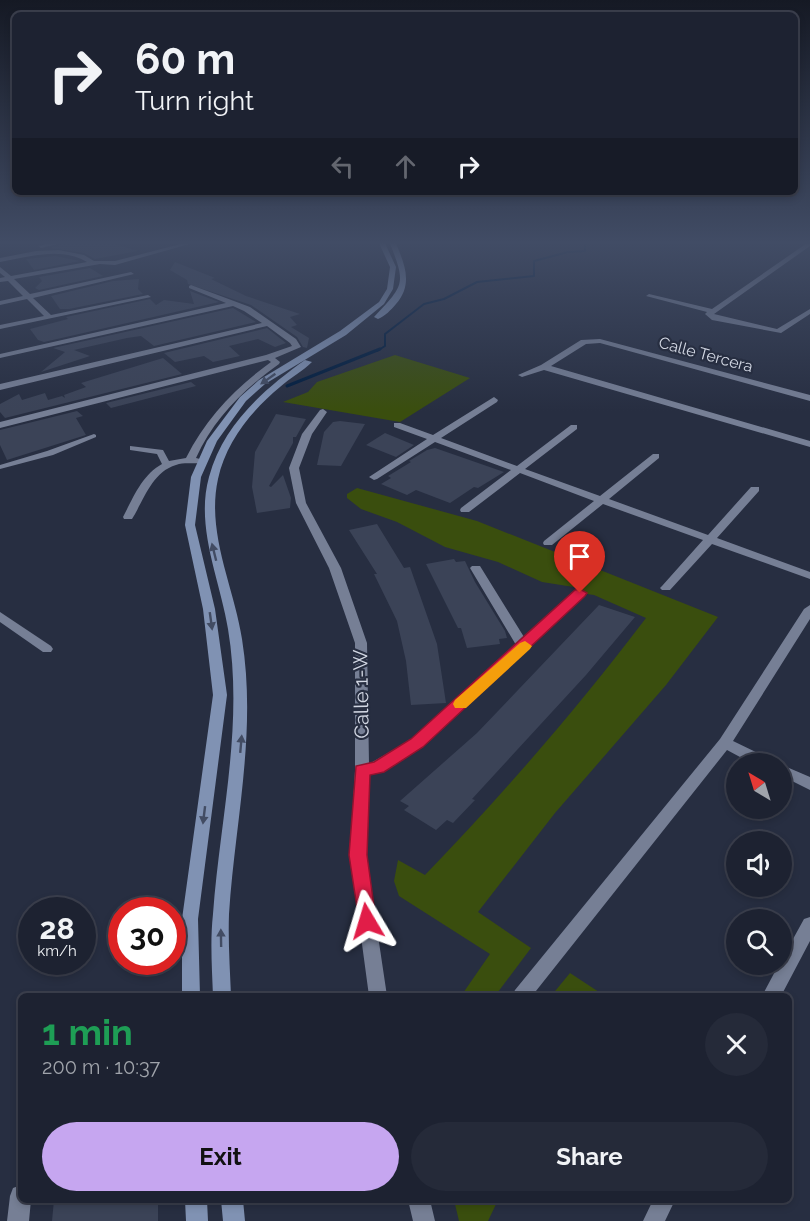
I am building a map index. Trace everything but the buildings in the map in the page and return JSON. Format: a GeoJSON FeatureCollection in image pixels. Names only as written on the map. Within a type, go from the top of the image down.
{"type":"FeatureCollection","features":[{"type":"Feature","properties":{"kind":"main road"},"geometry":{"type":"LineString","coordinates":[[191,993],[190,919],[220,695],[209,609],[190,525],[196,461],[228,418],[262,382],[343,333],[382,303],[385,298]]}},
{"type":"Feature","properties":{"kind":"main road"},"geometry":{"type":"LineString","coordinates":[[222,993],[220,916],[242,740],[236,638],[209,524],[214,476],[226,442],[259,399],[291,374],[354,334],[393,305],[397,298]]}},
{"type":"Feature","properties":{"kind":"main road"},"geometry":{"type":"LineString","coordinates":[[196,1203],[196,1221]]}},
{"type":"Feature","properties":{"kind":"main road"},"geometry":{"type":"LineString","coordinates":[[232,1203],[234,1221]]}},
{"type":"Feature","properties":{"kind":"street"},"geometry":{"type":"LineString","coordinates":[[0,303],[22,298]]}},
{"type":"Feature","properties":{"kind":"street"},"geometry":{"type":"LineString","coordinates":[[31,298],[38,308],[50,317]]}},
{"type":"Feature","properties":{"kind":"street"},"geometry":{"type":"LineString","coordinates":[[0,327],[143,298]]}},
{"type":"Feature","properties":{"kind":"street"},"geometry":{"type":"LineString","coordinates":[[0,425],[269,357],[297,347],[293,341],[248,309],[218,298]]}},
{"type":"Feature","properties":{"kind":"street"},"geometry":{"type":"LineString","coordinates":[[658,298],[713,310]]}},
{"type":"Feature","properties":{"kind":"street"},"geometry":{"type":"LineString","coordinates":[[730,298],[709,315],[775,331],[783,330],[810,311]]}},
{"type":"Feature","properties":{"kind":"street"},"geometry":{"type":"LineString","coordinates":[[0,356],[233,304]]}},
{"type":"Feature","properties":{"kind":"street"},"geometry":{"type":"LineString","coordinates":[[0,387],[268,324]]}},
{"type":"Feature","properties":{"kind":"street","name":"Calle Tercera"},"geometry":{"type":"LineString","coordinates":[[544,367],[584,342],[594,340],[810,398]]}},
{"type":"Feature","properties":{"kind":"street"},"geometry":{"type":"LineString","coordinates":[[128,518],[152,474],[167,465],[196,461],[201,437],[238,391],[276,363],[269,357]]}},
{"type":"Feature","properties":{"kind":"street"},"geometry":{"type":"LineString","coordinates":[[522,375],[544,367],[810,444]]}},
{"type":"Feature","properties":{"kind":"street"},"geometry":{"type":"LineString","coordinates":[[374,477],[494,400]]}},
{"type":"Feature","properties":{"kind":"street","name":"Calle 1-W"},"geometry":{"type":"LineString","coordinates":[[323,412],[307,434],[294,468],[301,503],[335,567],[361,644],[362,771],[358,855],[378,993]]}},
{"type":"Feature","properties":{"kind":"street"},"geometry":{"type":"LineString","coordinates":[[396,425],[810,576]]}},
{"type":"Feature","properties":{"kind":"street"},"geometry":{"type":"LineString","coordinates":[[465,510],[574,427]]}},
{"type":"Feature","properties":{"kind":"street"},"geometry":{"type":"LineString","coordinates":[[132,448],[160,452],[167,465]]}},
{"type":"Feature","properties":{"kind":"street"},"geometry":{"type":"LineString","coordinates":[[548,543],[656,456]]}},
{"type":"Feature","properties":{"kind":"street"},"geometry":{"type":"LineString","coordinates":[[666,588],[755,489]]}},
{"type":"Feature","properties":{"kind":"street"},"geometry":{"type":"LineString","coordinates":[[476,568],[524,647]]}},
{"type":"Feature","properties":{"kind":"street"},"geometry":{"type":"LineString","coordinates":[[362,771],[378,767],[417,743],[524,647],[580,593]]}},
{"type":"Feature","properties":{"kind":"street"},"geometry":{"type":"LineString","coordinates":[[523,993],[725,743],[810,609]]}},
{"type":"Feature","properties":{"kind":"street"},"geometry":{"type":"LineString","coordinates":[[0,616],[47,649]]}},
{"type":"Feature","properties":{"kind":"street"},"geometry":{"type":"LineString","coordinates":[[725,743],[745,753]]}},
{"type":"Feature","properties":{"kind":"street"},"geometry":{"type":"LineString","coordinates":[[792,775],[810,784]]}},
{"type":"Feature","properties":{"kind":"street"},"geometry":{"type":"LineString","coordinates":[[773,993],[810,924]]}},
{"type":"Feature","properties":{"kind":"street"},"geometry":{"type":"LineString","coordinates":[[18,1221],[20,1203]]}},
{"type":"Feature","properties":{"kind":"street"},"geometry":{"type":"LineString","coordinates":[[420,1203],[423,1221]]}},
{"type":"Feature","properties":{"kind":"street"},"geometry":{"type":"LineString","coordinates":[[654,1221],[663,1203]]}},
{"type":"Feature","properties":{"kind":"lane"},"geometry":{"type":"LineString","coordinates":[[0,467],[50,453],[94,436]]}},
{"type":"Feature","properties":{"kind":"green space"},"geometry":{"type":"Polygon","coordinates":[[[395,355],[470,378],[400,422],[283,402],[308,392],[317,382],[395,355]]]}},
{"type":"Feature","properties":{"kind":"green space"},"geometry":{"type":"Polygon","coordinates":[[[357,488],[477,521],[718,617],[666,685],[555,813],[478,912],[531,948],[497,993],[463,993],[490,954],[399,896],[394,881],[398,860],[425,875],[539,750],[646,618],[594,595],[580,593],[580,588],[542,582],[498,562],[445,547],[397,522],[361,509],[347,498],[347,494],[357,488]]]}},
{"type":"Feature","properties":{"kind":"green space"},"geometry":{"type":"Polygon","coordinates":[[[570,973],[600,993],[553,993],[570,973]]]}},
{"type":"Feature","properties":{"kind":"green space"},"geometry":{"type":"Polygon","coordinates":[[[455,1203],[497,1203],[488,1221],[459,1221],[455,1203]]]}},
{"type":"Feature","properties":{"kind":"waterway"},"geometry":{"type":"LineString","coordinates":[[377,351],[385,346],[385,334],[424,304],[446,298]]}},
{"type":"Feature","properties":{"kind":"waterway"},"geometry":{"type":"LineString","coordinates":[[287,386],[380,349]]}},
{"type":"Feature","properties":{"kind":"slow traffic"},"geometry":{"type":"LineString","coordinates":[[460,704],[525,646]]}},
{"type":"Feature","properties":{"kind":"route"},"geometry":{"type":"LineString","coordinates":[[367,921],[358,855],[362,771],[393,760],[417,743],[524,647],[580,593]]}}]}
